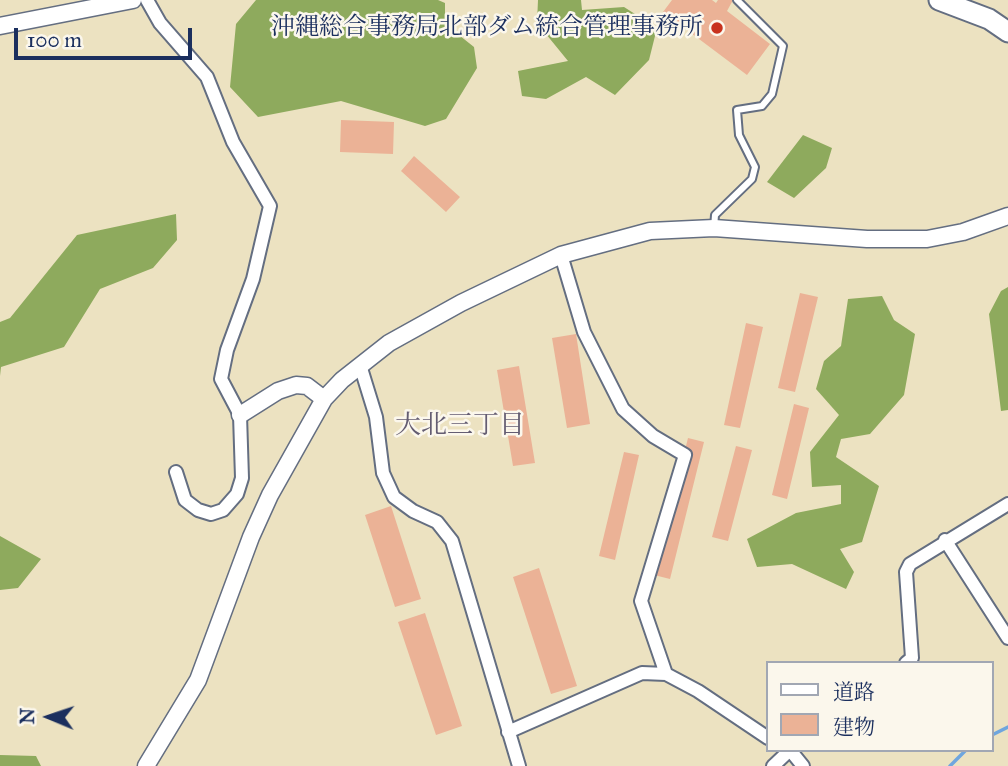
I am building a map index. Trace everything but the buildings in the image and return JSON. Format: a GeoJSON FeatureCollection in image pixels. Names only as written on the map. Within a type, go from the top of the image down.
{"type":"FeatureCollection","features":[{"type":"Feature","properties":{"kind":"main road"},"geometry":{"type":"LineString","coordinates":[[939,0],[989,19],[1008,32]]}},
{"type":"Feature","properties":{"kind":"street"},"geometry":{"type":"LineString","coordinates":[[0,26],[133,0]]}},
{"type":"Feature","properties":{"kind":"street"},"geometry":{"type":"LineString","coordinates":[[146,0],[160,23],[207,77],[233,142],[270,206],[253,279],[226,350],[221,379],[240,415],[242,478],[237,494],[223,510],[211,514],[198,510],[185,500],[176,472]]}},
{"type":"Feature","properties":{"kind":"street"},"geometry":{"type":"LineString","coordinates":[[146,766],[198,680],[251,537],[270,495],[324,398],[389,343],[461,303],[561,255],[650,231],[714,228],[867,239],[928,239],[963,232],[1008,216]]}},
{"type":"Feature","properties":{"kind":"street"},"geometry":{"type":"LineString","coordinates":[[561,255],[584,332],[623,409],[653,436],[685,455],[641,601],[666,674]]}},
{"type":"Feature","properties":{"kind":"street"},"geometry":{"type":"LineString","coordinates":[[360,365],[376,417],[383,473],[394,497],[413,512],[437,522],[453,541],[519,766]]}},
{"type":"Feature","properties":{"kind":"street"},"geometry":{"type":"LineString","coordinates":[[240,415],[278,391],[296,385],[307,386],[324,398]]}},
{"type":"Feature","properties":{"kind":"street"},"geometry":{"type":"LineString","coordinates":[[908,661],[912,658],[906,572],[910,564],[945,540],[1008,504]]}},
{"type":"Feature","properties":{"kind":"street"},"geometry":{"type":"LineString","coordinates":[[945,540],[1008,638]]}},
{"type":"Feature","properties":{"kind":"street"},"geometry":{"type":"LineString","coordinates":[[508,732],[642,673],[666,674],[698,691],[766,737]]}},
{"type":"Feature","properties":{"kind":"street"},"geometry":{"type":"LineString","coordinates":[[773,766],[788,752]]}},
{"type":"Feature","properties":{"kind":"street"},"geometry":{"type":"LineString","coordinates":[[792,752],[803,766]]}},
{"type":"Feature","properties":{"kind":"lane"},"geometry":{"type":"LineString","coordinates":[[714,228],[715,215],[752,179],[755,167],[739,135],[737,110],[762,106],[772,94],[783,46],[737,0]]}},
{"type":"Feature","properties":{"kind":"green space"},"geometry":{"type":"Polygon","coordinates":[[[256,0],[438,0],[445,3],[445,24],[474,47],[477,68],[446,119],[425,126],[341,101],[258,117],[230,87],[236,24],[256,0]]]}},
{"type":"Feature","properties":{"kind":"green space"},"geometry":{"type":"Polygon","coordinates":[[[538,0],[581,0],[582,10],[624,7],[657,28],[649,60],[615,95],[586,77],[546,99],[522,96],[518,71],[568,61],[537,23],[538,0]]]}},
{"type":"Feature","properties":{"kind":"green space"},"geometry":{"type":"Polygon","coordinates":[[[803,135],[832,148],[826,168],[794,198],[767,182],[803,135]]]}},
{"type":"Feature","properties":{"kind":"green space"},"geometry":{"type":"Polygon","coordinates":[[[176,214],[177,240],[153,268],[100,289],[64,347],[1,367],[0,376],[0,322],[10,318],[77,235],[176,214]]]}},
{"type":"Feature","properties":{"kind":"green space"},"geometry":{"type":"Polygon","coordinates":[[[1008,287],[1008,410],[1001,411],[989,314],[1001,291],[1008,287]]]}},
{"type":"Feature","properties":{"kind":"green space"},"geometry":{"type":"Polygon","coordinates":[[[882,296],[894,320],[915,334],[904,395],[870,434],[841,439],[836,457],[879,486],[862,542],[840,549],[854,572],[846,589],[792,564],[757,567],[747,539],[796,513],[841,504],[841,485],[812,487],[810,452],[839,415],[816,389],[824,361],[841,346],[848,299],[882,296]]]}},
{"type":"Feature","properties":{"kind":"green space"},"geometry":{"type":"Polygon","coordinates":[[[0,536],[41,559],[18,588],[0,590],[0,536]]]}},
{"type":"Feature","properties":{"kind":"green space"},"geometry":{"type":"Polygon","coordinates":[[[0,755],[36,756],[41,766],[0,766],[0,755]]]}},
{"type":"Feature","properties":{"kind":"waterway"},"geometry":{"type":"LineString","coordinates":[[994,734],[1008,727]]}},
{"type":"Feature","properties":{"kind":"waterway"},"geometry":{"type":"LineString","coordinates":[[950,766],[964,752]]}},
{"type":"Feature","properties":{"kind":"place","name":"沖縄総合事務局北部ダム統合管理事務所"},"geometry":{"type":"Point","coordinates":[717,28]}},
{"type":"Feature","properties":{"kind":"district","name":"大北三丁目"},"geometry":{"type":"Point","coordinates":[460,427]}}]}
